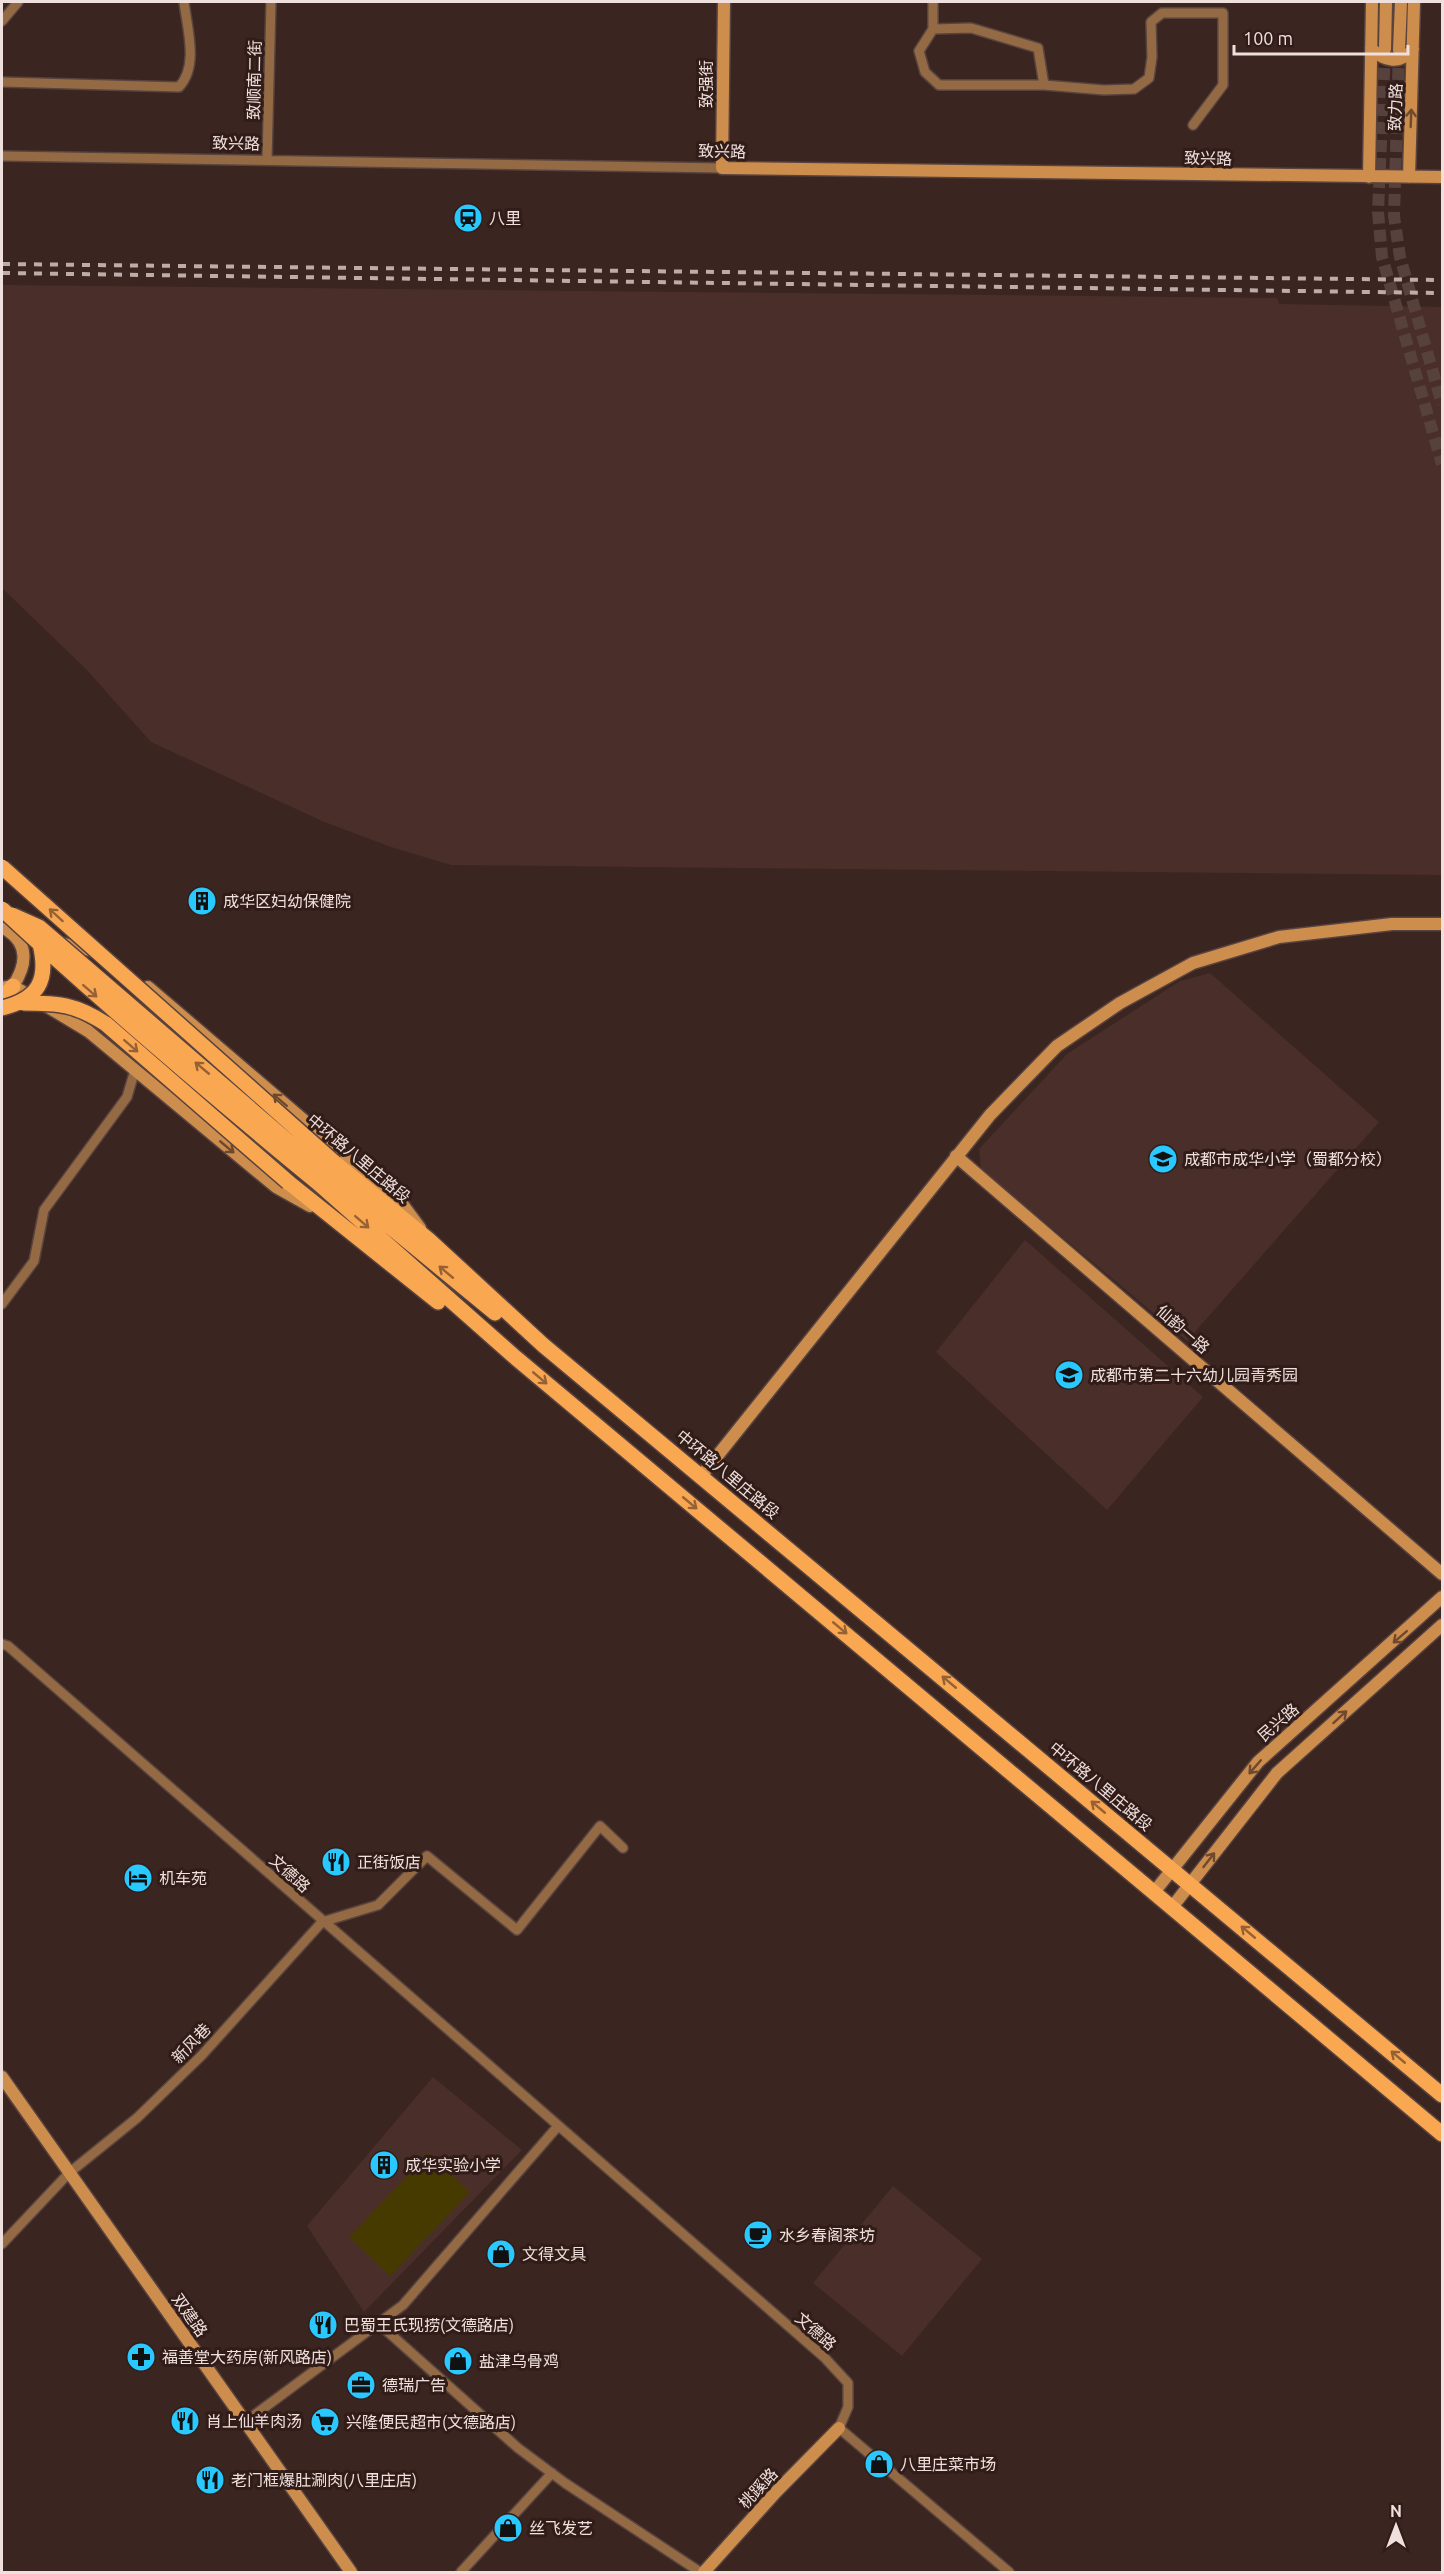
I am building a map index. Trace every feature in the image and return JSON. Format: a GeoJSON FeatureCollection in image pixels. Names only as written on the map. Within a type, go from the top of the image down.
{"type":"FeatureCollection","features":[{"type":"Feature","properties":{"kind":"main road","name":"中环路八里庄路段"},"geometry":{"type":"LineString","coordinates":[[2,867],[326,1174],[516,1358],[1443,2134]]}},
{"type":"Feature","properties":{"kind":"main road"},"geometry":{"type":"LineString","coordinates":[[4,911],[39,927],[326,1174],[497,1315],[543,1345]]}},
{"type":"Feature","properties":{"kind":"main road"},"geometry":{"type":"LineString","coordinates":[[4,911],[26,926],[39,939],[44,960],[43,972],[37,988],[23,1003]]}},
{"type":"Feature","properties":{"kind":"main road"},"geometry":{"type":"LineString","coordinates":[[2,999],[7,987]]}},
{"type":"Feature","properties":{"kind":"main road"},"geometry":{"type":"LineString","coordinates":[[2,1008],[23,1003],[67,1005],[86,1011],[106,1024],[288,1182],[448,1310],[516,1358]]}},
{"type":"Feature","properties":{"kind":"main road","name":"中环路八里庄路段"},"geometry":{"type":"LineString","coordinates":[[326,1174],[429,1240],[543,1345],[702,1475],[1442,2095]]}},
{"type":"Feature","properties":{"kind":"street"},"geometry":{"type":"LineString","coordinates":[[2,21],[18,2]]}},
{"type":"Feature","properties":{"kind":"street"},"geometry":{"type":"LineString","coordinates":[[2,82],[179,87],[188,78],[191,64],[184,2]]}},
{"type":"Feature","properties":{"kind":"street","name":"致顺南二街"},"geometry":{"type":"LineString","coordinates":[[267,160],[271,2]]}},
{"type":"Feature","properties":{"kind":"street","name":"致强街"},"geometry":{"type":"LineString","coordinates":[[722,168],[723,2]]}},
{"type":"Feature","properties":{"kind":"street"},"geometry":{"type":"LineString","coordinates":[[933,2],[933,28],[919,51],[924,72],[939,85],[1044,85],[1104,90],[1134,89],[1149,78],[1152,57],[1151,22],[1162,13],[1223,13]]}},
{"type":"Feature","properties":{"kind":"street"},"geometry":{"type":"LineString","coordinates":[[1193,125],[1223,85],[1223,2]]}},
{"type":"Feature","properties":{"kind":"street","name":"致力路"},"geometry":{"type":"LineString","coordinates":[[1369,177],[1372,2]]}},
{"type":"Feature","properties":{"kind":"street"},"geometry":{"type":"LineString","coordinates":[[1385,49],[1386,2]]}},
{"type":"Feature","properties":{"kind":"street"},"geometry":{"type":"LineString","coordinates":[[1399,50],[1401,2]]}},
{"type":"Feature","properties":{"kind":"street","name":"致力路"},"geometry":{"type":"LineString","coordinates":[[1409,177],[1414,2]]}},
{"type":"Feature","properties":{"kind":"street"},"geometry":{"type":"LineString","coordinates":[[933,28],[971,28],[1038,48],[1044,85]]}},
{"type":"Feature","properties":{"kind":"street"},"geometry":{"type":"LineString","coordinates":[[1371,48],[1383,58],[1392,60],[1402,59],[1413,49]]}},
{"type":"Feature","properties":{"kind":"street","name":"致兴路"},"geometry":{"type":"LineString","coordinates":[[2,156],[1443,177]]}},
{"type":"Feature","properties":{"kind":"street"},"geometry":{"type":"LineString","coordinates":[[702,1475],[990,1115],[1057,1047],[1120,1003],[1193,963],[1279,937],[1392,924],[1443,924]]}},
{"type":"Feature","properties":{"kind":"street"},"geometry":{"type":"LineString","coordinates":[[3,928],[18,939],[25,957],[21,974],[7,987],[88,1031],[276,1187],[332,1217]]}},
{"type":"Feature","properties":{"kind":"street"},"geometry":{"type":"LineString","coordinates":[[3,928],[109,955],[403,1205],[429,1240]]}},
{"type":"Feature","properties":{"kind":"street"},"geometry":{"type":"LineString","coordinates":[[2,1305],[33,1261],[44,1210],[127,1097],[135,1070]]}},
{"type":"Feature","properties":{"kind":"street","name":"仙韵一路"},"geometry":{"type":"LineString","coordinates":[[956,1156],[1443,1574]]}},
{"type":"Feature","properties":{"kind":"street","name":"民兴路"},"geometry":{"type":"LineString","coordinates":[[1155,1891],[1258,1762],[1443,1597]]}},
{"type":"Feature","properties":{"kind":"street"},"geometry":{"type":"LineString","coordinates":[[1173,1906],[1277,1773],[1443,1625]]}},
{"type":"Feature","properties":{"kind":"street","name":"文德路"},"geometry":{"type":"LineString","coordinates":[[2,1644],[17,1654],[824,2357],[848,2383],[848,2407],[839,2428]]}},
{"type":"Feature","properties":{"kind":"street"},"geometry":{"type":"LineString","coordinates":[[322,1922],[378,1905],[427,1856],[517,1929],[600,1826],[623,1848]]}},
{"type":"Feature","properties":{"kind":"street","name":"新风巷"},"geometry":{"type":"LineString","coordinates":[[2,2244],[69,2173],[137,2118],[194,2063],[322,1922]]}},
{"type":"Feature","properties":{"kind":"street","name":"双建路"},"geometry":{"type":"LineString","coordinates":[[2,2077],[351,2572]]}},
{"type":"Feature","properties":{"kind":"street"},"geometry":{"type":"LineString","coordinates":[[245,2422],[403,2305],[558,2126]]}},
{"type":"Feature","properties":{"kind":"street"},"geometry":{"type":"LineString","coordinates":[[378,2323],[518,2448],[702,2572]]}},
{"type":"Feature","properties":{"kind":"street"},"geometry":{"type":"LineString","coordinates":[[839,2428],[1009,2572]]}},
{"type":"Feature","properties":{"kind":"street","name":"桃蹊路"},"geometry":{"type":"LineString","coordinates":[[702,2572],[839,2428]]}},
{"type":"Feature","properties":{"kind":"street"},"geometry":{"type":"LineString","coordinates":[[461,2572],[552,2473]]}},
{"type":"Feature","properties":{"kind":"shaded area"},"geometry":{"type":"Polygon","coordinates":[[[2,285],[1277,298],[1279,304],[1442,307],[1442,875],[451,865],[391,847],[322,821],[151,742],[86,669],[2,588],[2,285]]]}},
{"type":"Feature","properties":{"kind":"shaded area","name":"成都市成华小学（蜀都分校）"},"geometry":{"type":"Polygon","coordinates":[[[1210,973],[1379,1122],[1187,1341],[981,1169],[979,1149],[1067,1054],[1180,981],[1210,973]]]}},
{"type":"Feature","properties":{"kind":"shaded area","name":"成都市第二十六幼儿园青秀园"},"geometry":{"type":"Polygon","coordinates":[[[1025,1240],[1203,1397],[1107,1510],[936,1352],[1025,1240]]]}},
{"type":"Feature","properties":{"kind":"shaded area"},"geometry":{"type":"Polygon","coordinates":[[[433,2077],[522,2150],[364,2312],[307,2226],[433,2077]]]}},
{"type":"Feature","properties":{"kind":"shaded area"},"geometry":{"type":"Polygon","coordinates":[[[429,2153],[470,2192],[390,2276],[349,2237],[429,2153]]]}},
{"type":"Feature","properties":{"kind":"shaded area"},"geometry":{"type":"Polygon","coordinates":[[[893,2186],[982,2259],[902,2356],[813,2283],[893,2186]]]}},
{"type":"Feature","properties":{"kind":"tunnel"},"geometry":{"type":"LineString","coordinates":[[1385,50],[1378,212],[1382,257],[1442,464]]}},
{"type":"Feature","properties":{"kind":"tunnel"},"geometry":{"type":"LineString","coordinates":[[1399,50],[1394,216],[1400,257],[1442,404]]}},
{"type":"Feature","properties":{"kind":"railway"},"geometry":{"type":"LineString","coordinates":[[2,264],[1442,280]]}},
{"type":"Feature","properties":{"kind":"railway"},"geometry":{"type":"LineString","coordinates":[[2,273],[1442,293]]}},
{"type":"Feature","properties":{"kind":"place","name":"八里"},"geometry":{"type":"Point","coordinates":[468,218]}},
{"type":"Feature","properties":{"kind":"place","name":"成华区妇幼保健院"},"geometry":{"type":"Point","coordinates":[202,901]}},
{"type":"Feature","properties":{"kind":"place","name":"成都市成华小学（蜀都分校）"},"geometry":{"type":"Point","coordinates":[1163,1159]}},
{"type":"Feature","properties":{"kind":"place","name":"成都市第二十六幼儿园青秀园"},"geometry":{"type":"Point","coordinates":[1069,1375]}},
{"type":"Feature","properties":{"kind":"place","name":"正街饭店"},"geometry":{"type":"Point","coordinates":[336,1862]}},
{"type":"Feature","properties":{"kind":"place","name":"机车苑"},"geometry":{"type":"Point","coordinates":[138,1878]}},
{"type":"Feature","properties":{"kind":"place","name":"成华实验小学"},"geometry":{"type":"Point","coordinates":[384,2165]}},
{"type":"Feature","properties":{"kind":"place","name":"水乡春阁茶坊"},"geometry":{"type":"Point","coordinates":[758,2235]}},
{"type":"Feature","properties":{"kind":"place","name":"文得文具"},"geometry":{"type":"Point","coordinates":[501,2254]}},
{"type":"Feature","properties":{"kind":"place","name":"巴蜀王氏现捞(文德路店)"},"geometry":{"type":"Point","coordinates":[323,2325]}},
{"type":"Feature","properties":{"kind":"place","name":"福善堂大药房(新风路店)"},"geometry":{"type":"Point","coordinates":[141,2357]}},
{"type":"Feature","properties":{"kind":"place","name":"盐津乌骨鸡"},"geometry":{"type":"Point","coordinates":[458,2361]}},
{"type":"Feature","properties":{"kind":"place","name":"德瑞广告"},"geometry":{"type":"Point","coordinates":[361,2385]}},
{"type":"Feature","properties":{"kind":"place","name":"肖上仙羊肉汤"},"geometry":{"type":"Point","coordinates":[185,2421]}},
{"type":"Feature","properties":{"kind":"place","name":"兴隆便民超市(文德路店)"},"geometry":{"type":"Point","coordinates":[325,2422]}},
{"type":"Feature","properties":{"kind":"place","name":"八里庄菜市场"},"geometry":{"type":"Point","coordinates":[879,2464]}},
{"type":"Feature","properties":{"kind":"place","name":"老门框爆肚涮肉(八里庄店)"},"geometry":{"type":"Point","coordinates":[210,2480]}},
{"type":"Feature","properties":{"kind":"place","name":"丝飞发艺"},"geometry":{"type":"Point","coordinates":[508,2528]}}]}
